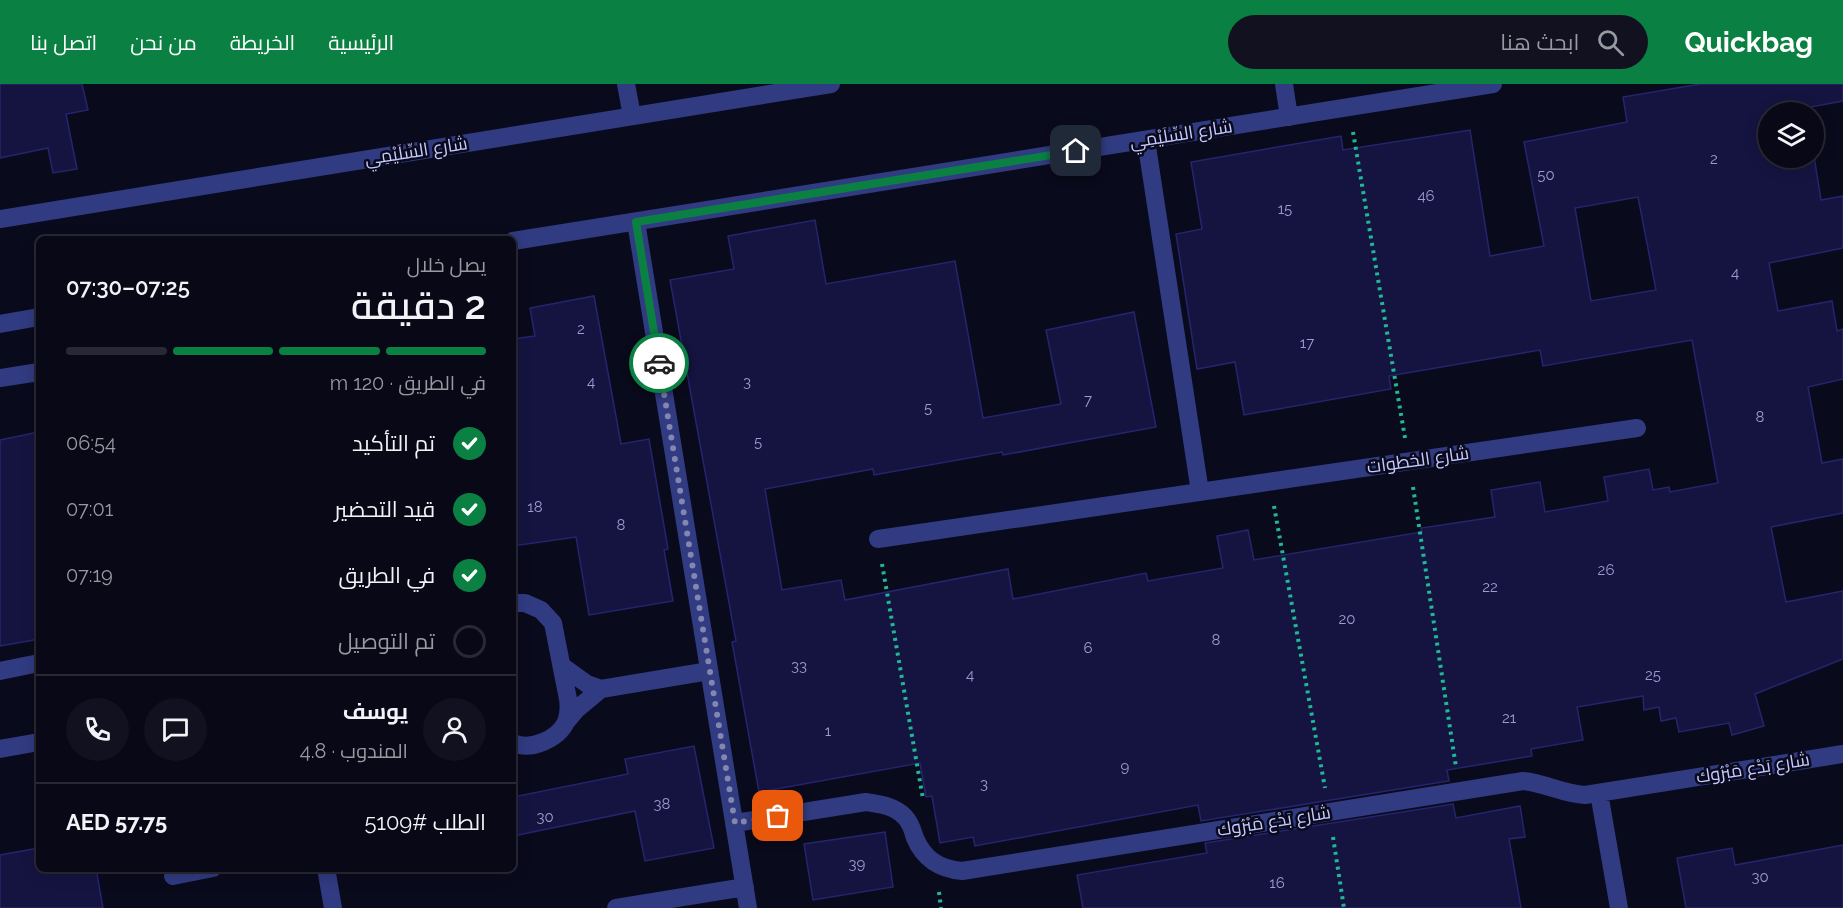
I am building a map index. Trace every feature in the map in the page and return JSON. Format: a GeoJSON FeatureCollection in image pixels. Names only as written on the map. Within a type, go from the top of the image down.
{"type":"FeatureCollection","features":[{"type":"Feature","properties":{"kind":"street"},"geometry":{"type":"LineString","coordinates":[[626,84],[632,116]]}},
{"type":"Feature","properties":{"kind":"street","name":"شارع السِّلَيْمِي"},"geometry":{"type":"LineString","coordinates":[[0,219],[831,84]]}},
{"type":"Feature","properties":{"kind":"street"},"geometry":{"type":"LineString","coordinates":[[1284,84],[1289,117]]}},
{"type":"Feature","properties":{"kind":"street","name":"شارع السِّلَيْمِي"},"geometry":{"type":"LineString","coordinates":[[516,241],[1493,84]]}},
{"type":"Feature","properties":{"kind":"street"},"geometry":{"type":"LineString","coordinates":[[1146,140],[1200,492]]}},
{"type":"Feature","properties":{"kind":"street"},"geometry":{"type":"LineString","coordinates":[[636,222],[748,908]]}},
{"type":"Feature","properties":{"kind":"street"},"geometry":{"type":"LineString","coordinates":[[0,324],[36,318]]}},
{"type":"Feature","properties":{"kind":"street"},"geometry":{"type":"LineString","coordinates":[[0,378],[36,372]]}},
{"type":"Feature","properties":{"kind":"street","name":"شارع الخطوات"},"geometry":{"type":"LineString","coordinates":[[878,540],[1637,428]]}},
{"type":"Feature","properties":{"kind":"street"},"geometry":{"type":"LineString","coordinates":[[516,603],[525,603],[541,610],[553,623],[568,699],[569,711],[566,722]]}},
{"type":"Feature","properties":{"kind":"street"},"geometry":{"type":"LineString","coordinates":[[0,671],[36,664]]}},
{"type":"Feature","properties":{"kind":"street"},"geometry":{"type":"LineString","coordinates":[[562,666],[580,680],[602,689]]}},
{"type":"Feature","properties":{"kind":"street"},"geometry":{"type":"LineString","coordinates":[[516,744],[534,744],[549,740],[560,731],[577,709],[602,689],[710,671]]}},
{"type":"Feature","properties":{"kind":"street"},"geometry":{"type":"LineString","coordinates":[[0,749],[36,743]]}},
{"type":"Feature","properties":{"kind":"street","name":"شارع بَدْع مَبْرُوك"},"geometry":{"type":"LineString","coordinates":[[934,863],[947,869],[962,871],[1523,782],[1543,784],[1570,794],[1599,793],[1843,754]]}},
{"type":"Feature","properties":{"kind":"street"},"geometry":{"type":"LineString","coordinates":[[1599,793],[1618,908]]}},
{"type":"Feature","properties":{"kind":"street"},"geometry":{"type":"LineString","coordinates":[[735,823],[866,802],[881,804],[905,817],[924,854],[934,863]]}},
{"type":"Feature","properties":{"kind":"street"},"geometry":{"type":"LineString","coordinates":[[173,876],[193,872]]}},
{"type":"Feature","properties":{"kind":"street"},"geometry":{"type":"LineString","coordinates":[[327,872],[333,908]]}},
{"type":"Feature","properties":{"kind":"street"},"geometry":{"type":"LineString","coordinates":[[616,908],[745,887]]}},
{"type":"Feature","properties":{"kind":"path"},"geometry":{"type":"LineString","coordinates":[[1270,482],[1344,908]]}},
{"type":"Feature","properties":{"kind":"path"},"geometry":{"type":"LineString","coordinates":[[878,540],[924,806]]}},
{"type":"Feature","properties":{"kind":"path"},"geometry":{"type":"LineString","coordinates":[[934,863],[941,908]]}},
{"type":"Feature","properties":{"kind":"building"},"geometry":{"type":"Polygon","coordinates":[[[0,84],[82,84],[88,110],[66,114],[77,169],[53,173],[48,148],[0,158],[0,84]]]}},
{"type":"Feature","properties":{"kind":"building"},"geometry":{"type":"Polygon","coordinates":[[[1700,84],[1843,84],[1843,101],[1824,104],[1824,102],[1758,102],[1758,168],[1816,168],[1821,200],[1843,196],[1843,248],[1769,263],[1778,311],[1832,301],[1837,331],[1843,329],[1843,379],[1808,387],[1822,463],[1843,459],[1843,513],[1771,527],[1786,602],[1843,591],[1843,659],[1755,694],[1764,726],[1732,735],[1729,723],[1679,732],[1676,718],[1661,721],[1659,707],[1644,710],[1643,696],[1577,707],[1583,740],[1531,749],[1532,756],[1447,770],[1449,781],[1201,821],[1198,805],[975,846],[973,837],[940,843],[932,796],[926,797],[920,763],[759,792],[732,642],[736,641],[670,280],[734,269],[728,236],[815,220],[826,284],[955,261],[983,418],[1061,404],[1046,330],[1134,312],[1156,427],[1003,455],[1002,452],[874,475],[873,469],[765,489],[782,590],[841,580],[845,600],[1008,569],[1013,599],[1146,573],[1148,581],[1223,568],[1217,536],[1248,530],[1254,560],[1422,532],[1421,528],[1495,517],[1491,490],[1540,482],[1545,512],[1608,501],[1604,477],[1649,469],[1653,490],[1669,487],[1670,492],[1718,483],[1692,340],[1543,366],[1540,350],[1389,376],[1391,389],[1244,415],[1235,362],[1197,369],[1176,234],[1202,229],[1191,162],[1341,136],[1343,150],[1470,130],[1490,256],[1544,246],[1524,142],[1627,122],[1623,97],[1700,84]],[[1638,197],[1575,208],[1591,301],[1656,290],[1638,197]]]}},
{"type":"Feature","properties":{"kind":"building"},"geometry":{"type":"Polygon","coordinates":[[[594,296],[621,444],[649,439],[668,549],[664,550],[673,601],[589,615],[576,537],[516,546],[516,339],[535,336],[530,308],[594,296]]]}},
{"type":"Feature","properties":{"kind":"building"},"geometry":{"type":"Polygon","coordinates":[[[36,433],[36,640],[0,646],[0,440],[36,433]]]}},
{"type":"Feature","properties":{"kind":"building"},"geometry":{"type":"Polygon","coordinates":[[[694,746],[714,848],[645,861],[635,811],[516,835],[516,796],[628,774],[625,759],[694,746]]]}},
{"type":"Feature","properties":{"kind":"building"},"geometry":{"type":"Polygon","coordinates":[[[1453,804],[1456,818],[1520,806],[1525,837],[1509,839],[1521,908],[1083,908],[1077,875],[1207,853],[1205,843],[1453,804]]]}},
{"type":"Feature","properties":{"kind":"building"},"geometry":{"type":"Polygon","coordinates":[[[885,832],[893,887],[813,900],[804,844],[885,832]]]}},
{"type":"Feature","properties":{"kind":"building"},"geometry":{"type":"Polygon","coordinates":[[[1843,845],[1843,908],[1686,908],[1677,858],[1732,848],[1735,865],[1843,845]]]}},
{"type":"Feature","properties":{"kind":"building"},"geometry":{"type":"Polygon","coordinates":[[[36,849],[36,872],[97,872],[103,908],[0,908],[0,855],[36,849]]]}},
{"type":"Feature","properties":{"kind":"way so far"},"geometry":{"type":"LineString","coordinates":[[659,363],[735,823],[778,816]]}},
{"type":"Feature","properties":{"kind":"route"},"geometry":{"type":"LineString","coordinates":[[659,363],[636,222],[1076,151]]}}]}
